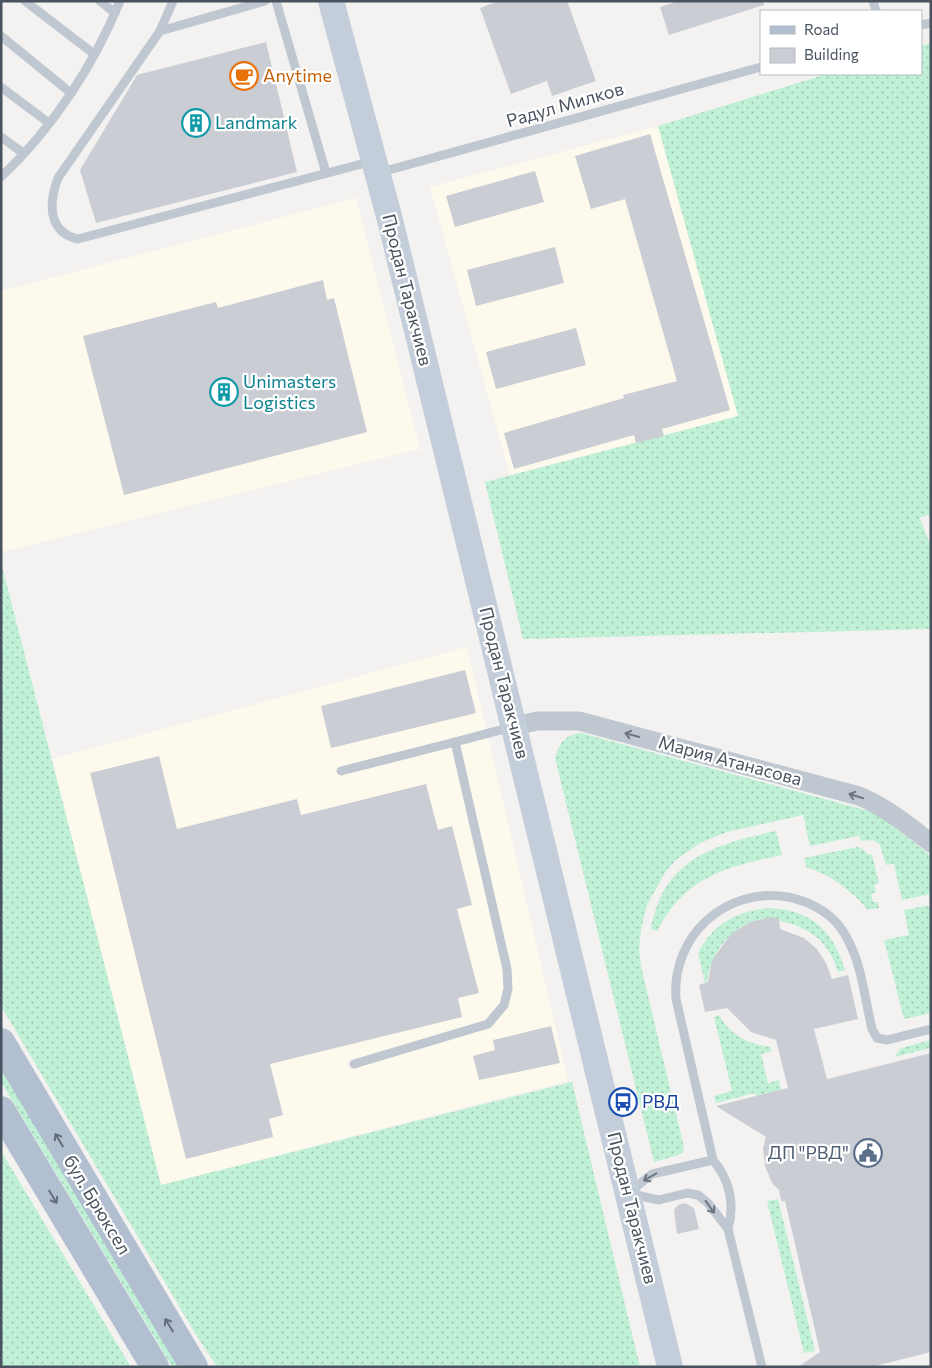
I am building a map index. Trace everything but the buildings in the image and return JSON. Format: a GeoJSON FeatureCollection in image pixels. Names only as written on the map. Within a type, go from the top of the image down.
{"type":"FeatureCollection","features":[{"type":"Feature","properties":{"kind":"main road","name":"бул. Брюксел"},"geometry":{"type":"LineString","coordinates":[[1,1042],[194,1367]]}},
{"type":"Feature","properties":{"kind":"main road","name":"бул. Брюксел"},"geometry":{"type":"LineString","coordinates":[[1,1110],[155,1367]]}},
{"type":"Feature","properties":{"kind":"street","name":"Продан Таракчиев"},"geometry":{"type":"LineString","coordinates":[[331,1],[377,167],[670,1367]]}},
{"type":"Feature","properties":{"kind":"street","name":"Мария Атанасова"},"geometry":{"type":"LineString","coordinates":[[515,726],[537,721],[579,721],[860,796],[880,805],[931,844]]}},
{"type":"Feature","properties":{"kind":"lane"},"geometry":{"type":"LineString","coordinates":[[25,1],[94,54]]}},
{"type":"Feature","properties":{"kind":"lane"},"geometry":{"type":"LineString","coordinates":[[100,1],[115,13]]}},
{"type":"Feature","properties":{"kind":"lane"},"geometry":{"type":"LineString","coordinates":[[1,177],[24,153],[71,93],[94,54],[120,1]]}},
{"type":"Feature","properties":{"kind":"lane","name":"Радул Милков"},"geometry":{"type":"LineString","coordinates":[[173,1],[160,30],[58,178],[52,197],[52,217],[64,234],[78,239],[326,173],[377,167],[760,67]]}},
{"type":"Feature","properties":{"kind":"lane"},"geometry":{"type":"LineString","coordinates":[[160,30],[265,1]]}},
{"type":"Feature","properties":{"kind":"lane"},"geometry":{"type":"LineString","coordinates":[[276,1],[326,173]]}},
{"type":"Feature","properties":{"kind":"lane"},"geometry":{"type":"LineString","coordinates":[[1,36],[71,93]]}},
{"type":"Feature","properties":{"kind":"lane"},"geometry":{"type":"LineString","coordinates":[[1,87],[48,123]]}},
{"type":"Feature","properties":{"kind":"lane"},"geometry":{"type":"LineString","coordinates":[[1,137],[24,153]]}},
{"type":"Feature","properties":{"kind":"lane"},"geometry":{"type":"LineString","coordinates":[[341,771],[515,726]]}},
{"type":"Feature","properties":{"kind":"lane"},"geometry":{"type":"LineString","coordinates":[[354,1064],[488,1024],[504,1005],[508,989],[508,969],[455,742]]}},
{"type":"Feature","properties":{"kind":"lane"},"geometry":{"type":"LineString","coordinates":[[728,1230],[732,1216],[730,1193],[721,1169],[713,1160],[679,1013],[675,985],[680,963],[689,943],[701,925],[719,910],[741,899],[769,895],[796,898],[818,908],[839,925],[852,946],[872,1029],[878,1038],[887,1040],[931,1029]]}},
{"type":"Feature","properties":{"kind":"lane"},"geometry":{"type":"LineString","coordinates":[[628,1193],[652,1174],[713,1160]]}},
{"type":"Feature","properties":{"kind":"lane"},"geometry":{"type":"LineString","coordinates":[[628,1193],[658,1200],[693,1193],[703,1198],[728,1230],[762,1367]]}},
{"type":"Feature","properties":{"kind":"shaded area"},"geometry":{"type":"Polygon","coordinates":[[[658,126],[738,416],[510,475],[430,187],[658,126]]]}},
{"type":"Feature","properties":{"kind":"shaded area"},"geometry":{"type":"Polygon","coordinates":[[[356,198],[420,449],[1,552],[1,291],[356,198]]]}},
{"type":"Feature","properties":{"kind":"shaded area"},"geometry":{"type":"Polygon","coordinates":[[[467,647],[568,1081],[161,1185],[52,759],[467,647]]]}},
{"type":"Feature","properties":{"kind":"green space"},"geometry":{"type":"Polygon","coordinates":[[[931,43],[931,514],[920,518],[931,547],[931,629],[523,639],[485,482],[738,416],[658,126],[824,75],[922,75],[922,46],[931,43]]]}},
{"type":"Feature","properties":{"kind":"green space"},"geometry":{"type":"Polygon","coordinates":[[[1,562],[161,1185],[572,1082],[640,1367],[217,1367],[1,1006],[1,562]]]}},
{"type":"Feature","properties":{"kind":"green space"},"geometry":{"type":"Polygon","coordinates":[[[581,733],[869,811],[884,819],[931,856],[931,894],[902,900],[894,864],[886,865],[880,845],[873,840],[861,841],[859,836],[810,846],[803,815],[727,832],[700,843],[676,860],[666,871],[647,905],[639,949],[641,966],[684,1147],[683,1152],[679,1155],[654,1162],[555,758],[558,748],[567,738],[581,733]]]}},
{"type":"Feature","properties":{"kind":"green space"},"geometry":{"type":"Polygon","coordinates":[[[776,831],[782,855],[742,864],[709,877],[694,886],[681,898],[668,912],[657,931],[651,929],[658,905],[667,885],[680,870],[696,858],[713,849],[776,831]]]}},
{"type":"Feature","properties":{"kind":"green space"},"geometry":{"type":"Polygon","coordinates":[[[857,847],[863,849],[868,855],[872,854],[879,883],[874,885],[876,892],[871,894],[873,902],[878,902],[879,908],[868,910],[840,884],[824,874],[806,867],[804,858],[857,847]]]}},
{"type":"Feature","properties":{"kind":"green space"},"geometry":{"type":"Polygon","coordinates":[[[931,906],[931,1013],[904,1019],[884,940],[909,935],[904,910],[931,906]]]}},
{"type":"Feature","properties":{"kind":"green space"},"geometry":{"type":"Polygon","coordinates":[[[768,908],[796,912],[818,924],[834,944],[845,970],[838,972],[830,952],[817,937],[800,927],[779,921],[779,918],[765,919],[752,922],[730,935],[715,956],[707,982],[705,983],[698,953],[711,934],[736,916],[768,908]]]}},
{"type":"Feature","properties":{"kind":"green space"},"geometry":{"type":"Polygon","coordinates":[[[719,1015],[723,1022],[740,1037],[754,1044],[770,1047],[772,1051],[761,1054],[768,1083],[779,1080],[781,1090],[756,1096],[755,1093],[716,1103],[714,1096],[732,1091],[714,1017],[719,1015]]]}},
{"type":"Feature","properties":{"kind":"green space"},"geometry":{"type":"Polygon","coordinates":[[[931,1040],[931,1048],[894,1057],[901,1048],[931,1040]]]}},
{"type":"Feature","properties":{"kind":"green space"},"geometry":{"type":"Polygon","coordinates":[[[1,1068],[180,1367],[172,1367],[1,1082],[1,1068]]]}},
{"type":"Feature","properties":{"kind":"green space"},"geometry":{"type":"Polygon","coordinates":[[[1,1151],[131,1367],[1,1367],[1,1151]]]}},
{"type":"Feature","properties":{"kind":"green space"},"geometry":{"type":"Polygon","coordinates":[[[778,1199],[815,1351],[804,1353],[767,1201],[778,1199]]]}},
{"type":"Feature","properties":{"kind":"place","name":"Anytime"},"geometry":{"type":"Point","coordinates":[244,76]}},
{"type":"Feature","properties":{"kind":"place","name":"Landmark"},"geometry":{"type":"Point","coordinates":[196,123]}},
{"type":"Feature","properties":{"kind":"place","name":"Unimasters Logistics"},"geometry":{"type":"Point","coordinates":[224,392]}},
{"type":"Feature","properties":{"kind":"place","name":"РВД"},"geometry":{"type":"Point","coordinates":[623,1102]}},
{"type":"Feature","properties":{"kind":"place","name":"ДП \"РВД\""},"geometry":{"type":"Point","coordinates":[868,1153]}}]}
